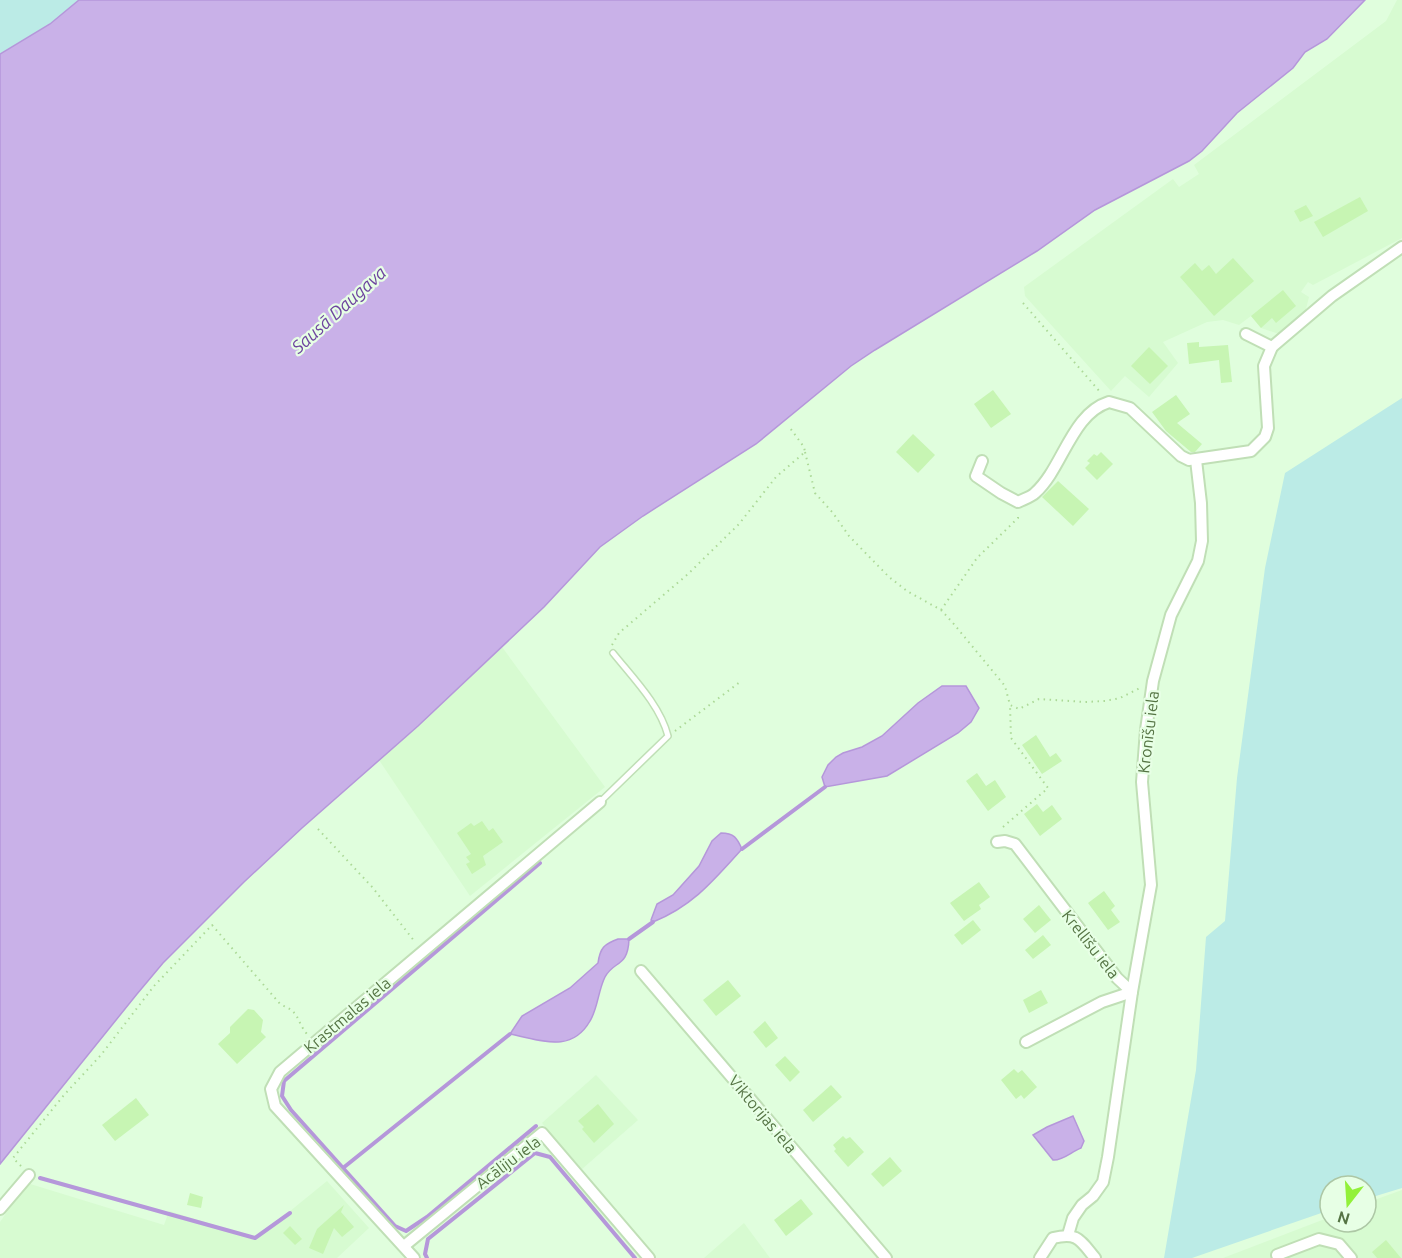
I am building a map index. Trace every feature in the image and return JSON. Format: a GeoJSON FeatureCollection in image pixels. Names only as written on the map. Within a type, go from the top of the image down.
{"type":"FeatureCollection","features":[{"type":"Feature","properties":{"kind":"street"},"geometry":{"type":"LineString","coordinates":[[982,461],[976,476],[1001,493],[1018,502],[1034,495],[1049,478],[1083,420],[1093,409],[1108,402],[1130,408],[1180,456],[1189,460],[1251,451],[1265,437],[1268,428],[1264,366],[1272,347],[1332,296],[1402,247]]}},
{"type":"Feature","properties":{"kind":"street"},"geometry":{"type":"LineString","coordinates":[[1246,334],[1272,347]]}},
{"type":"Feature","properties":{"kind":"street","name":"Kronīšu iela"},"geometry":{"type":"LineString","coordinates":[[1068,1235],[1077,1211],[1103,1182],[1151,885],[1142,782],[1146,730],[1154,681],[1171,615],[1198,561],[1202,541],[1201,503],[1196,460]]}},
{"type":"Feature","properties":{"kind":"street","name":"Krastmalas iela"},"geometry":{"type":"LineString","coordinates":[[414,1258],[275,1106],[271,1089],[280,1072],[600,802]]}},
{"type":"Feature","properties":{"kind":"street","name":"Krellīšu iela"},"geometry":{"type":"LineString","coordinates":[[997,842],[1005,841],[1015,844],[1117,978],[1132,992],[1102,1002],[1026,1042]]}},
{"type":"Feature","properties":{"kind":"street","name":"Viktorijas iela"},"geometry":{"type":"LineString","coordinates":[[641,971],[886,1258]]}},
{"type":"Feature","properties":{"kind":"street","name":"Acāliju iela"},"geometry":{"type":"LineString","coordinates":[[404,1246],[542,1133],[649,1258]]}},
{"type":"Feature","properties":{"kind":"street"},"geometry":{"type":"LineString","coordinates":[[0,1209],[29,1175]]}},
{"type":"Feature","properties":{"kind":"street"},"geometry":{"type":"LineString","coordinates":[[1040,1258],[1053,1238],[1068,1235],[1077,1237],[1095,1258]]}},
{"type":"Feature","properties":{"kind":"street"},"geometry":{"type":"LineString","coordinates":[[1277,1255],[1320,1239],[1339,1244],[1351,1258]]}},
{"type":"Feature","properties":{"kind":"lane"},"geometry":{"type":"LineString","coordinates":[[600,802],[668,736],[651,701],[613,653]]}},
{"type":"Feature","properties":{"kind":"path"},"geometry":{"type":"LineString","coordinates":[[1023,303],[1108,402]]}},
{"type":"Feature","properties":{"kind":"path"},"geometry":{"type":"LineString","coordinates":[[790,428],[804,447],[815,493],[849,536],[907,591],[940,610],[1005,686],[1010,705],[1011,738],[1048,789],[1003,827]]}},
{"type":"Feature","properties":{"kind":"path"},"geometry":{"type":"LineString","coordinates":[[613,653],[611,647],[613,640],[619,633],[688,574],[738,524],[776,477],[805,452]]}},
{"type":"Feature","properties":{"kind":"path"},"geometry":{"type":"LineString","coordinates":[[940,610],[977,558],[1018,518],[1018,502]]}},
{"type":"Feature","properties":{"kind":"path"},"geometry":{"type":"LineString","coordinates":[[1010,705],[1019,709],[1039,699],[1105,701],[1120,698],[1154,681]]}},
{"type":"Feature","properties":{"kind":"path"},"geometry":{"type":"LineString","coordinates":[[668,736],[740,682]]}},
{"type":"Feature","properties":{"kind":"path"},"geometry":{"type":"LineString","coordinates":[[318,829],[373,888],[423,951]]}},
{"type":"Feature","properties":{"kind":"path"},"geometry":{"type":"LineString","coordinates":[[29,1175],[13,1158],[64,1095],[101,1055],[153,986],[212,925],[281,1005],[291,1008],[299,1019],[300,1027],[314,1043]]}},
{"type":"Feature","properties":{"kind":"shaded area"},"geometry":{"type":"Polygon","coordinates":[[[0,0],[79,0],[50,24],[0,54],[0,0]]]}},
{"type":"Feature","properties":{"kind":"shaded area"},"geometry":{"type":"Polygon","coordinates":[[[1397,0],[1402,0],[1402,238],[1313,285],[1308,282],[1301,292],[1309,297],[1305,313],[1279,334],[1261,328],[1251,316],[1239,325],[1223,320],[1207,322],[1163,342],[1178,363],[1149,397],[1125,376],[1111,391],[1025,296],[1024,287],[1173,179],[1179,187],[1199,174],[1194,165],[1386,21],[1397,0]]]}},
{"type":"Feature","properties":{"kind":"shaded area"},"geometry":{"type":"Polygon","coordinates":[[[1402,398],[1402,1188],[1378,1195],[1378,1174],[1318,1174],[1318,1214],[1192,1258],[1164,1258],[1196,1070],[1206,937],[1225,921],[1237,778],[1265,568],[1285,473],[1402,398]]]}},
{"type":"Feature","properties":{"kind":"shaded area"},"geometry":{"type":"Polygon","coordinates":[[[502,647],[605,787],[470,896],[379,760],[502,647]]]}},
{"type":"Feature","properties":{"kind":"shaded area"},"geometry":{"type":"Polygon","coordinates":[[[596,1075],[638,1120],[582,1169],[542,1123],[596,1075]]]}},
{"type":"Feature","properties":{"kind":"shaded area"},"geometry":{"type":"Polygon","coordinates":[[[327,1181],[369,1228],[337,1258],[0,1258],[0,1222],[27,1183],[164,1225],[169,1211],[257,1238],[327,1181]]]}},
{"type":"Feature","properties":{"kind":"shaded area"},"geometry":{"type":"Polygon","coordinates":[[[1402,1190],[1402,1258],[1223,1258],[1318,1222],[1318,1234],[1378,1234],[1378,1199],[1402,1190]]]}},
{"type":"Feature","properties":{"kind":"shaded area"},"geometry":{"type":"Polygon","coordinates":[[[744,1223],[770,1258],[704,1258],[744,1223]]]}},
{"type":"Feature","properties":{"kind":"water","name":"Sausā Daugava"},"geometry":{"type":"Polygon","coordinates":[[[79,0],[1365,0],[1327,39],[1305,52],[1293,68],[1237,113],[1202,151],[1189,161],[1095,210],[1037,251],[875,350],[851,366],[756,444],[643,516],[600,547],[544,607],[418,726],[244,882],[163,963],[0,1164],[0,54],[50,24],[79,0]]]}},
{"type":"Feature","properties":{"kind":"water"},"geometry":{"type":"Polygon","coordinates":[[[942,686],[966,686],[979,708],[971,722],[958,733],[887,776],[825,787],[822,777],[828,765],[836,757],[882,736],[918,703],[942,686]]]}},
{"type":"Feature","properties":{"kind":"water"},"geometry":{"type":"Polygon","coordinates":[[[721,833],[734,837],[742,849],[712,882],[691,900],[667,916],[653,922],[651,920],[657,904],[673,895],[699,866],[712,841],[721,833]]]}},
{"type":"Feature","properties":{"kind":"water"},"geometry":{"type":"Polygon","coordinates":[[[618,939],[629,939],[626,955],[605,977],[593,1016],[582,1031],[574,1038],[554,1042],[510,1034],[522,1016],[570,988],[598,963],[604,947],[618,939]]]}},
{"type":"Feature","properties":{"kind":"water"},"geometry":{"type":"Polygon","coordinates":[[[1073,1116],[1084,1141],[1081,1148],[1063,1158],[1053,1160],[1033,1135],[1073,1116]]]}},
{"type":"Feature","properties":{"kind":"building"},"geometry":{"type":"Polygon","coordinates":[[[1360,197],[1368,211],[1323,237],[1314,222],[1360,197]]]}},
{"type":"Feature","properties":{"kind":"building"},"geometry":{"type":"Polygon","coordinates":[[[1306,205],[1313,216],[1300,222],[1294,211],[1306,205]]]}},
{"type":"Feature","properties":{"kind":"building"},"geometry":{"type":"Polygon","coordinates":[[[1233,258],[1254,281],[1214,316],[1180,277],[1195,263],[1202,271],[1209,265],[1216,274],[1233,258]]]}},
{"type":"Feature","properties":{"kind":"building"},"geometry":{"type":"Polygon","coordinates":[[[1283,290],[1296,306],[1276,323],[1272,318],[1261,328],[1251,316],[1283,290]]]}},
{"type":"Feature","properties":{"kind":"building"},"geometry":{"type":"Polygon","coordinates":[[[1199,342],[1199,347],[1228,345],[1232,382],[1221,383],[1219,360],[1189,364],[1187,343],[1199,342]]]}},
{"type":"Feature","properties":{"kind":"building"},"geometry":{"type":"Polygon","coordinates":[[[1149,347],[1168,366],[1150,384],[1131,366],[1149,347]]]}},
{"type":"Feature","properties":{"kind":"building"},"geometry":{"type":"Polygon","coordinates":[[[993,390],[1011,414],[991,428],[974,404],[993,390]]]}},
{"type":"Feature","properties":{"kind":"building"},"geometry":{"type":"Polygon","coordinates":[[[1176,395],[1190,414],[1177,423],[1202,444],[1195,452],[1191,452],[1166,431],[1152,412],[1176,395]]]}},
{"type":"Feature","properties":{"kind":"building"},"geometry":{"type":"Polygon","coordinates":[[[913,434],[935,455],[918,473],[896,452],[913,434]]]}},
{"type":"Feature","properties":{"kind":"building"},"geometry":{"type":"Polygon","coordinates":[[[1101,452],[1113,464],[1097,480],[1085,468],[1090,463],[1087,461],[1094,454],[1097,456],[1101,452]]]}},
{"type":"Feature","properties":{"kind":"building"},"geometry":{"type":"Polygon","coordinates":[[[1058,481],[1089,509],[1073,526],[1042,497],[1058,481]]]}},
{"type":"Feature","properties":{"kind":"building"},"geometry":{"type":"Polygon","coordinates":[[[1036,735],[1050,757],[1056,753],[1062,761],[1042,774],[1022,745],[1036,735]]]}},
{"type":"Feature","properties":{"kind":"building"},"geometry":{"type":"Polygon","coordinates":[[[977,773],[986,786],[995,780],[1006,797],[988,811],[966,781],[977,773]]]}},
{"type":"Feature","properties":{"kind":"building"},"geometry":{"type":"Polygon","coordinates":[[[1037,804],[1043,812],[1052,805],[1062,819],[1040,836],[1024,814],[1037,804]]]}},
{"type":"Feature","properties":{"kind":"building"},"geometry":{"type":"Polygon","coordinates":[[[482,821],[489,831],[493,828],[503,842],[483,856],[486,865],[472,874],[466,864],[470,862],[466,857],[471,854],[457,833],[471,823],[474,826],[482,821]]]}},
{"type":"Feature","properties":{"kind":"building"},"geometry":{"type":"Polygon","coordinates":[[[979,882],[990,897],[979,905],[981,909],[964,921],[950,903],[979,882]]]}},
{"type":"Feature","properties":{"kind":"building"},"geometry":{"type":"Polygon","coordinates":[[[1104,891],[1115,906],[1111,910],[1120,922],[1108,930],[1088,903],[1104,891]]]}},
{"type":"Feature","properties":{"kind":"building"},"geometry":{"type":"Polygon","coordinates":[[[1039,905],[1051,920],[1035,933],[1023,919],[1039,905]]]}},
{"type":"Feature","properties":{"kind":"building"},"geometry":{"type":"Polygon","coordinates":[[[973,920],[981,930],[962,945],[954,935],[973,920]]]}},
{"type":"Feature","properties":{"kind":"building"},"geometry":{"type":"Polygon","coordinates":[[[1043,935],[1051,945],[1033,959],[1025,950],[1043,935]]]}},
{"type":"Feature","properties":{"kind":"building"},"geometry":{"type":"Polygon","coordinates":[[[728,980],[741,996],[716,1016],[703,1000],[728,980]]]}},
{"type":"Feature","properties":{"kind":"building"},"geometry":{"type":"Polygon","coordinates":[[[1041,990],[1048,1003],[1029,1013],[1023,1000],[1041,990]]]}},
{"type":"Feature","properties":{"kind":"building"},"geometry":{"type":"Polygon","coordinates":[[[248,1009],[254,1010],[263,1020],[261,1032],[266,1037],[237,1064],[218,1044],[230,1033],[230,1027],[248,1009]]]}},
{"type":"Feature","properties":{"kind":"building"},"geometry":{"type":"Polygon","coordinates":[[[765,1021],[778,1038],[766,1048],[753,1032],[765,1021]]]}},
{"type":"Feature","properties":{"kind":"building"},"geometry":{"type":"Polygon","coordinates":[[[785,1056],[800,1072],[790,1082],[775,1065],[785,1056]]]}},
{"type":"Feature","properties":{"kind":"building"},"geometry":{"type":"Polygon","coordinates":[[[1014,1069],[1018,1073],[1022,1070],[1037,1087],[1024,1099],[1021,1095],[1016,1099],[1001,1080],[1014,1069]]]}},
{"type":"Feature","properties":{"kind":"building"},"geometry":{"type":"Polygon","coordinates":[[[831,1085],[842,1097],[813,1122],[803,1110],[831,1085]]]}},
{"type":"Feature","properties":{"kind":"building"},"geometry":{"type":"Polygon","coordinates":[[[136,1098],[149,1115],[115,1141],[102,1125],[136,1098]]]}},
{"type":"Feature","properties":{"kind":"building"},"geometry":{"type":"Polygon","coordinates":[[[598,1104],[614,1124],[594,1143],[578,1121],[598,1104]]]}},
{"type":"Feature","properties":{"kind":"building"},"geometry":{"type":"Polygon","coordinates":[[[843,1136],[846,1139],[850,1137],[864,1152],[848,1167],[834,1151],[836,1149],[833,1145],[843,1136]]]}},
{"type":"Feature","properties":{"kind":"building"},"geometry":{"type":"Polygon","coordinates":[[[890,1157],[902,1171],[883,1187],[871,1174],[890,1157]]]}},
{"type":"Feature","properties":{"kind":"building"},"geometry":{"type":"Polygon","coordinates":[[[190,1193],[203,1197],[201,1208],[187,1205],[190,1193]]]}},
{"type":"Feature","properties":{"kind":"building"},"geometry":{"type":"Polygon","coordinates":[[[801,1199],[813,1214],[786,1236],[774,1220],[801,1199]]]}},
{"type":"Feature","properties":{"kind":"building"},"geometry":{"type":"Polygon","coordinates":[[[344,1205],[341,1212],[354,1227],[342,1237],[334,1228],[323,1254],[309,1248],[317,1229],[344,1205]]]}},
{"type":"Feature","properties":{"kind":"building"},"geometry":{"type":"Polygon","coordinates":[[[290,1226],[302,1239],[295,1245],[283,1233],[290,1226]]]}},
{"type":"Feature","properties":{"kind":"building"},"geometry":{"type":"Polygon","coordinates":[[[1386,1240],[1401,1258],[1377,1258],[1372,1252],[1386,1240]]]}},
{"type":"Feature","properties":{"kind":"waterway"},"geometry":{"type":"LineString","coordinates":[[742,849],[825,787]]}},
{"type":"Feature","properties":{"kind":"waterway"},"geometry":{"type":"LineString","coordinates":[[536,1126],[427,1217],[406,1231],[395,1226],[291,1110],[282,1096],[284,1081],[540,863]]}},
{"type":"Feature","properties":{"kind":"waterway"},"geometry":{"type":"LineString","coordinates":[[629,939],[653,922]]}},
{"type":"Feature","properties":{"kind":"waterway"},"geometry":{"type":"LineString","coordinates":[[343,1168],[510,1034]]}},
{"type":"Feature","properties":{"kind":"waterway"},"geometry":{"type":"LineString","coordinates":[[427,1258],[425,1254],[428,1239],[535,1153],[550,1157],[635,1258]]}},
{"type":"Feature","properties":{"kind":"waterway"},"geometry":{"type":"LineString","coordinates":[[40,1178],[255,1238],[290,1213]]}}]}
